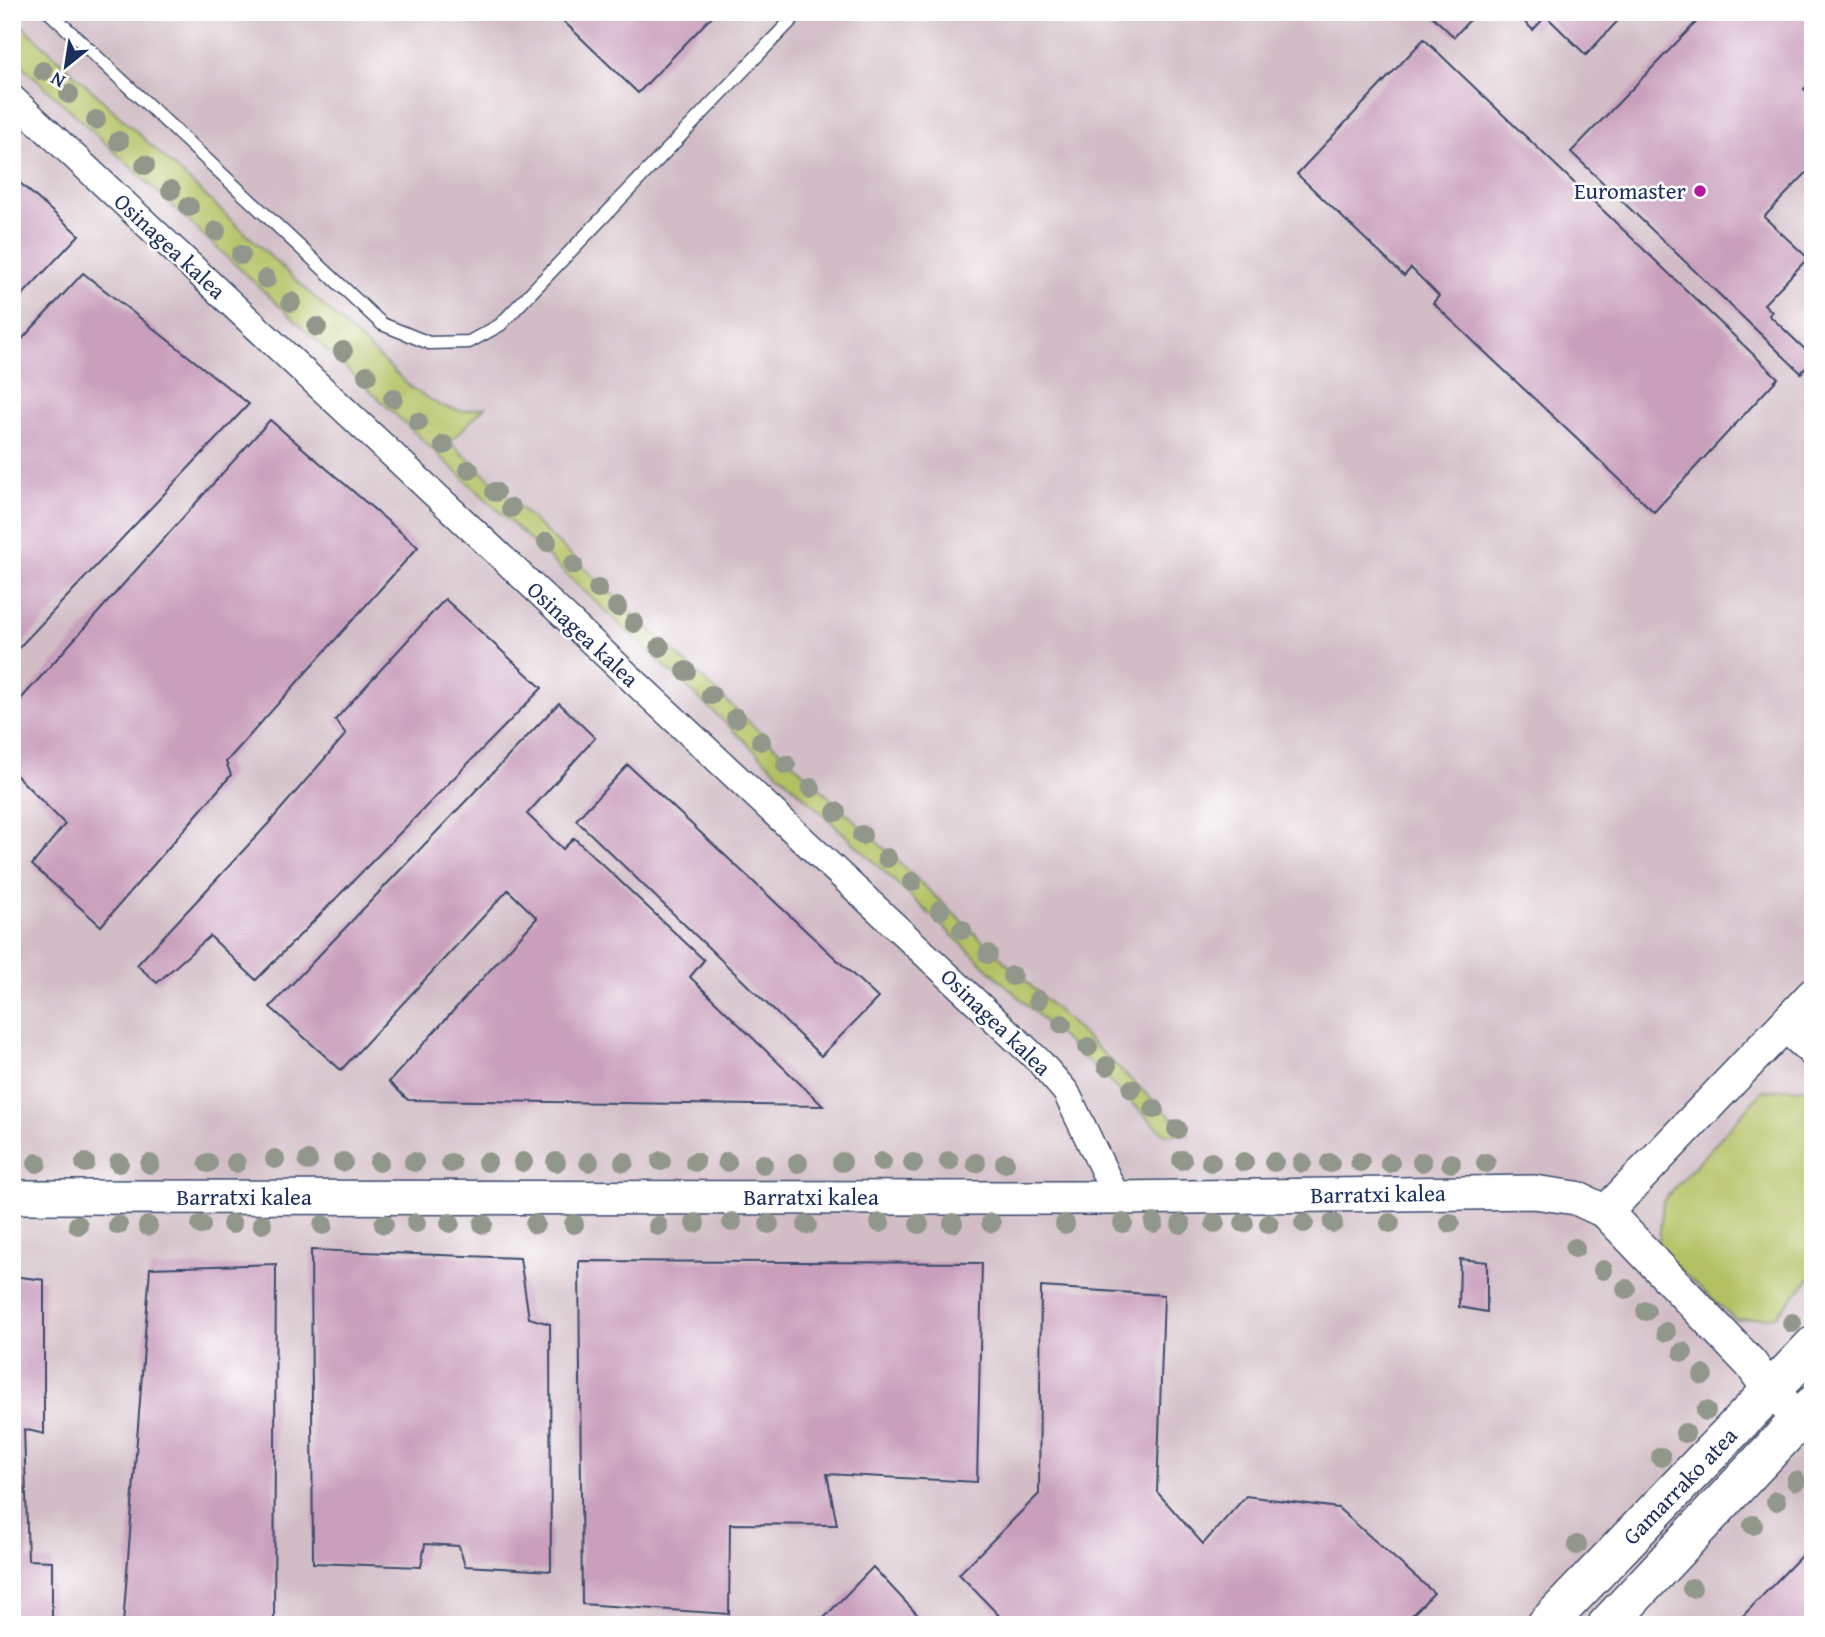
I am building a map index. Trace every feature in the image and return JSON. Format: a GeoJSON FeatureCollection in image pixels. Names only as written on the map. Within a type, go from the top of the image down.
{"type":"FeatureCollection","features":[{"type":"Feature","properties":{"kind":"main road","name":"Gamarrako atea"},"geometry":{"type":"LineString","coordinates":[[1546,1625],[1813,1346]]}},
{"type":"Feature","properties":{"kind":"main road","name":"Gamarrako atea"},"geometry":{"type":"LineString","coordinates":[[1607,1625],[1807,1412]]}},
{"type":"Feature","properties":{"kind":"street","name":"Osinagea kalea"},"geometry":{"type":"LineString","coordinates":[[12,98],[1039,1061],[1066,1092],[1117,1198]]}},
{"type":"Feature","properties":{"kind":"street"},"geometry":{"type":"LineString","coordinates":[[1807,1412],[1770,1391],[1751,1364],[1606,1212],[1813,995]]}},
{"type":"Feature","properties":{"kind":"street"},"geometry":{"type":"LineString","coordinates":[[1785,1025],[1813,1050]]}},
{"type":"Feature","properties":{"kind":"street","name":"Barratxi kalea"},"geometry":{"type":"LineString","coordinates":[[12,1197],[1117,1198],[1534,1192],[1576,1198],[1606,1212]]}},
{"type":"Feature","properties":{"kind":"lane"},"geometry":{"type":"LineString","coordinates":[[49,12],[382,324],[429,343],[469,342],[500,325],[799,12]]}},
{"type":"Feature","properties":{"kind":"shaded area"},"geometry":{"type":"Polygon","coordinates":[[[12,12],[1813,12],[1813,1625],[12,1625],[12,12]]]}},
{"type":"Feature","properties":{"kind":"green space"},"geometry":{"type":"Polygon","coordinates":[[[12,16],[413,389],[441,406],[462,411],[485,407],[450,442],[1189,1134],[1165,1134],[12,56],[12,16]]]}},
{"type":"Feature","properties":{"kind":"green space"},"geometry":{"type":"Polygon","coordinates":[[[1804,1088],[1813,1097],[1813,1275],[1776,1316],[1736,1320],[1658,1250],[1663,1201],[1763,1091],[1804,1088]]]}},
{"type":"Feature","properties":{"kind":"building"},"geometry":{"type":"Polygon","coordinates":[[[554,12],[716,12],[638,93],[554,12]]]}},
{"type":"Feature","properties":{"kind":"building"},"geometry":{"type":"Polygon","coordinates":[[[1428,12],[1477,12],[1454,37],[1428,12]]]}},
{"type":"Feature","properties":{"kind":"building"},"geometry":{"type":"Polygon","coordinates":[[[1514,12],[1626,12],[1586,55],[1546,16],[1533,30],[1514,12]]]}},
{"type":"Feature","properties":{"kind":"building","name":"Euromaster"},"geometry":{"type":"Polygon","coordinates":[[[1706,12],[1813,14],[1813,80],[1804,89],[1813,97],[1813,166],[1764,217],[1808,258],[1764,304],[1772,312],[1769,315],[1813,357],[1801,373],[1571,152],[1706,12]]]}},
{"type":"Feature","properties":{"kind":"building"},"geometry":{"type":"Polygon","coordinates":[[[1424,39],[1778,378],[1654,512],[1433,303],[1439,296],[1411,268],[1404,276],[1297,174],[1424,39]]]}},
{"type":"Feature","properties":{"kind":"building"},"geometry":{"type":"Polygon","coordinates":[[[12,176],[79,235],[12,306],[12,176]]]}},
{"type":"Feature","properties":{"kind":"building"},"geometry":{"type":"Polygon","coordinates":[[[83,273],[249,404],[12,655],[12,350],[83,273]]]}},
{"type":"Feature","properties":{"kind":"building"},"geometry":{"type":"Polygon","coordinates":[[[270,420],[418,547],[226,762],[231,775],[101,926],[32,865],[65,824],[12,771],[12,709],[270,420]]]}},
{"type":"Feature","properties":{"kind":"building"},"geometry":{"type":"Polygon","coordinates":[[[445,599],[542,688],[256,980],[210,936],[157,983],[137,965],[268,824],[346,734],[335,720],[445,599]]]}},
{"type":"Feature","properties":{"kind":"building"},"geometry":{"type":"Polygon","coordinates":[[[559,703],[595,738],[527,814],[563,849],[574,838],[704,960],[690,977],[823,1106],[408,1100],[389,1082],[537,918],[508,890],[341,1070],[270,1007],[559,703]]]}},
{"type":"Feature","properties":{"kind":"building"},"geometry":{"type":"Polygon","coordinates":[[[628,765],[878,998],[821,1056],[576,820],[628,765]]]}},
{"type":"Feature","properties":{"kind":"building"},"geometry":{"type":"Polygon","coordinates":[[[311,1250],[520,1258],[529,1318],[550,1324],[551,1571],[465,1566],[459,1546],[425,1544],[421,1567],[313,1563],[311,1250]]]}},
{"type":"Feature","properties":{"kind":"building"},"geometry":{"type":"Polygon","coordinates":[[[1460,1259],[1487,1262],[1487,1312],[1459,1307],[1460,1259]]]}},
{"type":"Feature","properties":{"kind":"building"},"geometry":{"type":"Polygon","coordinates":[[[579,1261],[982,1263],[977,1482],[827,1474],[837,1525],[730,1524],[729,1614],[582,1604],[579,1261]]]}},
{"type":"Feature","properties":{"kind":"building"},"geometry":{"type":"Polygon","coordinates":[[[276,1264],[274,1625],[123,1625],[150,1268],[276,1264]]]}},
{"type":"Feature","properties":{"kind":"building"},"geometry":{"type":"Polygon","coordinates":[[[12,1276],[44,1280],[44,1434],[24,1429],[28,1560],[52,1561],[52,1625],[12,1625],[12,1276]]]}},
{"type":"Feature","properties":{"kind":"building"},"geometry":{"type":"Polygon","coordinates":[[[1041,1287],[1164,1295],[1157,1492],[1203,1544],[1246,1496],[1338,1508],[1434,1593],[1402,1625],[1008,1625],[959,1574],[1039,1494],[1041,1287]]]}},
{"type":"Feature","properties":{"kind":"building"},"geometry":{"type":"Polygon","coordinates":[[[1803,1554],[1813,1563],[1813,1625],[1734,1625],[1803,1554]]]}},
{"type":"Feature","properties":{"kind":"building"},"geometry":{"type":"Polygon","coordinates":[[[873,1567],[927,1625],[817,1625],[873,1567]]]}},
{"type":"Feature","properties":{"kind":"place","name":"Euromaster"},"geometry":{"type":"Point","coordinates":[1700,191]}}]}
